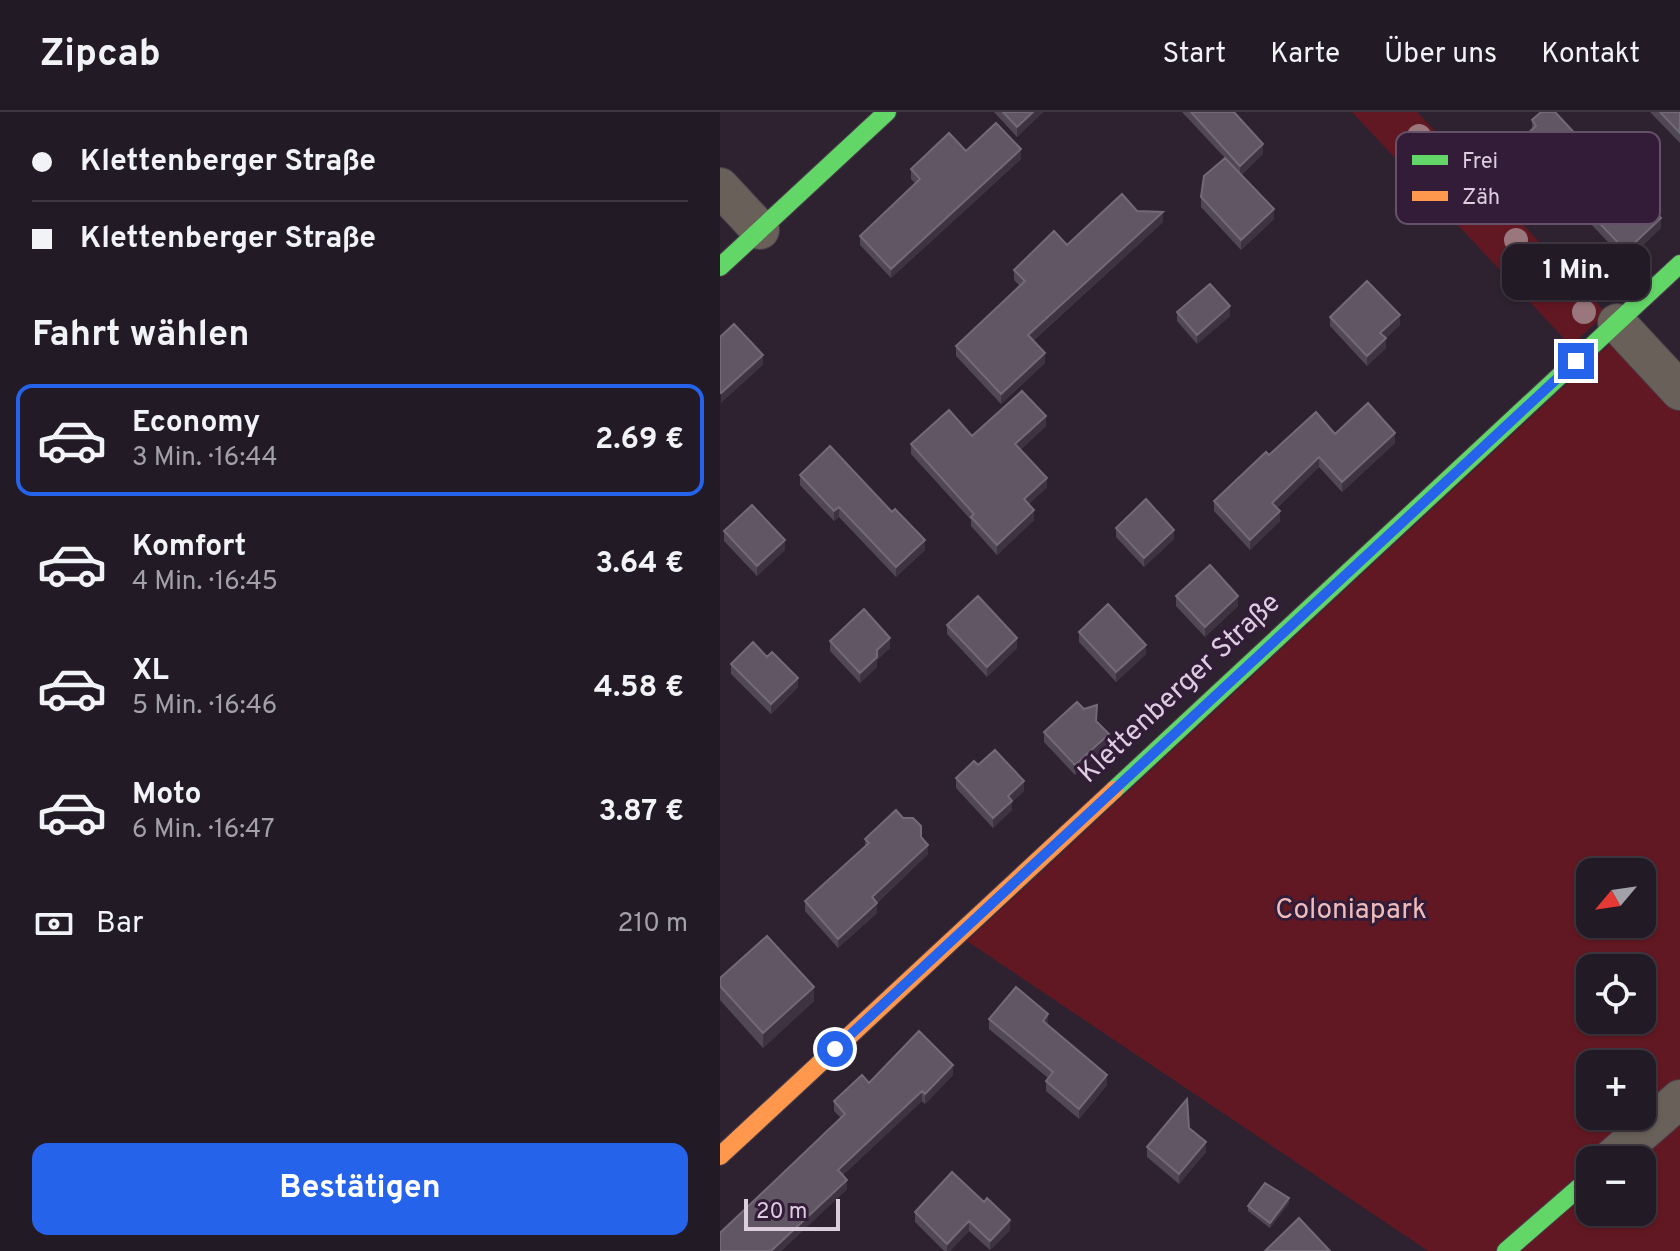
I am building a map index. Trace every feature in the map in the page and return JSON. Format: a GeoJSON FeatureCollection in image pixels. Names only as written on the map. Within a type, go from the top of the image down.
{"type":"FeatureCollection","features":[{"type":"Feature","properties":{"kind":"street"},"geometry":{"type":"LineString","coordinates":[[720,267],[887,112]]}},
{"type":"Feature","properties":{"kind":"street"},"geometry":{"type":"LineString","coordinates":[[720,187],[760,230]]}},
{"type":"Feature","properties":{"kind":"street","name":"Klettenberger Straße"},"geometry":{"type":"LineString","coordinates":[[720,1156],[1680,264]]}},
{"type":"Feature","properties":{"kind":"street"},"geometry":{"type":"LineString","coordinates":[[1617,323],[1680,391]]}},
{"type":"Feature","properties":{"kind":"street"},"geometry":{"type":"LineString","coordinates":[[1626,1146],[1680,1099]]}},
{"type":"Feature","properties":{"kind":"street"},"geometry":{"type":"LineString","coordinates":[[1506,1251],[1576,1190]]}},
{"type":"Feature","properties":{"kind":"green space"},"geometry":{"type":"Polygon","coordinates":[[[1352,112],[1417,112],[1436,132],[1396,132],[1396,159],[1352,112]]]}},
{"type":"Feature","properties":{"kind":"green space"},"geometry":{"type":"Polygon","coordinates":[[[1457,224],[1522,224],[1606,313],[1571,346],[1457,224]]]}},
{"type":"Feature","properties":{"kind":"green space","name":"Coloniapark"},"geometry":{"type":"Polygon","coordinates":[[[1613,341],[1680,412],[1680,1251],[1428,1251],[967,941],[1613,341]]]}},
{"type":"Feature","properties":{"kind":"building"},"geometry":{"type":"Polygon","coordinates":[[[1003,112],[1033,112],[1017,127],[1003,112]]]}},
{"type":"Feature","properties":{"kind":"building"},"geometry":{"type":"Polygon","coordinates":[[[1191,112],[1234,112],[1263,144],[1240,166],[1191,112]]]}},
{"type":"Feature","properties":{"kind":"building"},"geometry":{"type":"Polygon","coordinates":[[[1541,112],[1555,112],[1574,132],[1529,132],[1536,126],[1532,120],[1541,112]]]}},
{"type":"Feature","properties":{"kind":"building"},"geometry":{"type":"Polygon","coordinates":[[[1660,112],[1680,112],[1680,133],[1660,112]]]}},
{"type":"Feature","properties":{"kind":"building"},"geometry":{"type":"Polygon","coordinates":[[[996,123],[1021,149],[891,269],[860,236],[920,179],[911,169],[949,133],[966,151],[996,123]]]}},
{"type":"Feature","properties":{"kind":"building"},"geometry":{"type":"Polygon","coordinates":[[[1225,158],[1274,209],[1241,240],[1201,197],[1204,176],[1225,158]]]}},
{"type":"Feature","properties":{"kind":"building"},"geometry":{"type":"Polygon","coordinates":[[[1122,194],[1137,211],[1163,212],[1028,335],[1045,353],[1001,394],[956,346],[1025,281],[1014,270],[1054,231],[1067,245],[1122,194]]]}},
{"type":"Feature","properties":{"kind":"building"},"geometry":{"type":"Polygon","coordinates":[[[1600,224],[1655,224],[1626,251],[1600,224]]]}},
{"type":"Feature","properties":{"kind":"building"},"geometry":{"type":"Polygon","coordinates":[[[1367,281],[1400,315],[1380,333],[1386,338],[1367,356],[1330,317],[1367,281]]]}},
{"type":"Feature","properties":{"kind":"building"},"geometry":{"type":"Polygon","coordinates":[[[1210,284],[1230,306],[1197,335],[1177,312],[1210,284]]]}},
{"type":"Feature","properties":{"kind":"building"},"geometry":{"type":"Polygon","coordinates":[[[734,324],[763,355],[721,393],[720,337],[734,324]]]}},
{"type":"Feature","properties":{"kind":"building"},"geometry":{"type":"Polygon","coordinates":[[[1022,391],[1046,416],[1015,444],[1047,478],[1024,499],[1034,510],[997,545],[971,517],[974,514],[911,444],[949,410],[972,436],[1022,391]]]}},
{"type":"Feature","properties":{"kind":"building"},"geometry":{"type":"Polygon","coordinates":[[[1368,403],[1395,433],[1342,482],[1319,457],[1272,503],[1280,511],[1250,540],[1214,501],[1266,452],[1269,455],[1316,412],[1335,434],[1368,403]]]}},
{"type":"Feature","properties":{"kind":"building"},"geometry":{"type":"Polygon","coordinates":[[[830,446],[892,512],[895,509],[925,540],[896,567],[839,507],[834,511],[800,475],[830,446]]]}},
{"type":"Feature","properties":{"kind":"building"},"geometry":{"type":"Polygon","coordinates":[[[1146,499],[1174,530],[1144,558],[1116,528],[1146,499]]]}},
{"type":"Feature","properties":{"kind":"building"},"geometry":{"type":"Polygon","coordinates":[[[752,505],[785,540],[757,566],[724,531],[752,505]]]}},
{"type":"Feature","properties":{"kind":"building"},"geometry":{"type":"Polygon","coordinates":[[[1210,565],[1238,596],[1205,627],[1176,596],[1210,565]]]}},
{"type":"Feature","properties":{"kind":"building"},"geometry":{"type":"Polygon","coordinates":[[[978,596],[1017,638],[987,667],[947,625],[978,596]]]}},
{"type":"Feature","properties":{"kind":"building"},"geometry":{"type":"Polygon","coordinates":[[[1108,604],[1146,645],[1116,672],[1079,632],[1108,604]]]}},
{"type":"Feature","properties":{"kind":"building"},"geometry":{"type":"Polygon","coordinates":[[[864,609],[890,638],[877,650],[877,657],[860,673],[830,641],[864,609]]]}},
{"type":"Feature","properties":{"kind":"building"},"geometry":{"type":"Polygon","coordinates":[[[753,642],[767,657],[772,652],[798,678],[771,704],[731,664],[753,642]]]}},
{"type":"Feature","properties":{"kind":"building"},"geometry":{"type":"Polygon","coordinates":[[[1077,702],[1084,709],[1097,705],[1096,721],[1109,734],[1075,765],[1044,732],[1077,702]]]}},
{"type":"Feature","properties":{"kind":"building"},"geometry":{"type":"Polygon","coordinates":[[[995,750],[1024,781],[1008,796],[1012,801],[993,818],[956,778],[974,761],[978,765],[995,750]]]}},
{"type":"Feature","properties":{"kind":"building"},"geometry":{"type":"Polygon","coordinates":[[[896,810],[903,818],[913,818],[921,826],[921,837],[928,845],[872,897],[877,903],[838,939],[805,901],[869,843],[865,839],[896,810]]]}},
{"type":"Feature","properties":{"kind":"building"},"geometry":{"type":"Polygon","coordinates":[[[767,936],[814,987],[763,1033],[720,986],[720,978],[767,936]]]}},
{"type":"Feature","properties":{"kind":"building"},"geometry":{"type":"Polygon","coordinates":[[[1016,987],[1048,1014],[1043,1021],[1107,1075],[1079,1109],[1046,1081],[1053,1072],[989,1019],[1016,987]]]}},
{"type":"Feature","properties":{"kind":"building"},"geometry":{"type":"Polygon","coordinates":[[[919,1031],[953,1065],[925,1094],[922,1091],[838,1170],[847,1180],[771,1251],[720,1251],[720,1233],[845,1114],[834,1101],[862,1075],[869,1083],[919,1031]]]}},
{"type":"Feature","properties":{"kind":"building"},"geometry":{"type":"Polygon","coordinates":[[[1187,1099],[1189,1128],[1206,1142],[1179,1174],[1147,1147],[1187,1099]]]}},
{"type":"Feature","properties":{"kind":"building"},"geometry":{"type":"Polygon","coordinates":[[[952,1172],[984,1202],[987,1198],[1010,1220],[990,1241],[969,1221],[947,1244],[915,1212],[952,1172]]]}},
{"type":"Feature","properties":{"kind":"building"},"geometry":{"type":"Polygon","coordinates":[[[1265,1183],[1289,1198],[1270,1223],[1248,1206],[1265,1183]]]}},
{"type":"Feature","properties":{"kind":"building"},"geometry":{"type":"Polygon","coordinates":[[[1299,1218],[1330,1251],[1265,1251],[1299,1218]]]}},
{"type":"Feature","properties":{"kind":"traffic: fast"},"geometry":{"type":"LineString","coordinates":[[720,267],[887,112]]}},
{"type":"Feature","properties":{"kind":"traffic: fast"},"geometry":{"type":"LineString","coordinates":[[1114,790],[1680,264]]}},
{"type":"Feature","properties":{"kind":"traffic: fast"},"geometry":{"type":"LineString","coordinates":[[1506,1251],[1576,1190]]}},
{"type":"Feature","properties":{"kind":"traffic: slow"},"geometry":{"type":"LineString","coordinates":[[720,1156],[1114,790]]}},
{"type":"Feature","properties":{"kind":"route"},"geometry":{"type":"LineString","coordinates":[[835,1049],[1576,361]]}}]}
